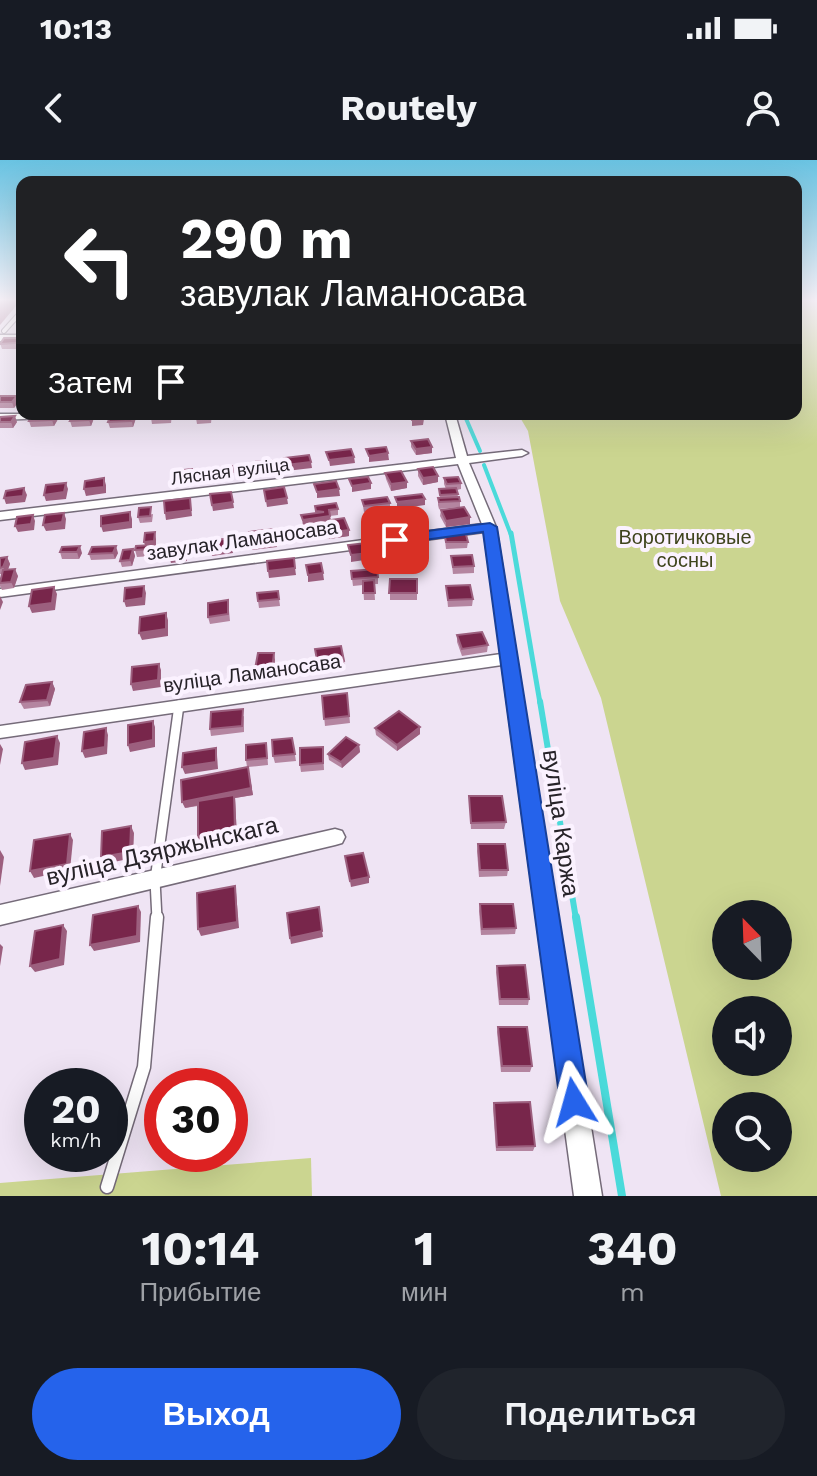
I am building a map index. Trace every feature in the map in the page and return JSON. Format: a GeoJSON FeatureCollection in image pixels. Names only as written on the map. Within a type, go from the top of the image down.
{"type":"FeatureCollection","features":[{"type":"Feature","properties":{"kind":"street","name":"вуліца Каржа"},"geometry":{"type":"LineString","coordinates":[[452,420],[463,462],[490,527],[588,1196]]}},
{"type":"Feature","properties":{"kind":"street","name":"Лясная вуліца"},"geometry":{"type":"LineString","coordinates":[[0,516],[522,453]]}},
{"type":"Feature","properties":{"kind":"street","name":"завулак Ламаносава"},"geometry":{"type":"LineString","coordinates":[[0,593],[490,527]]}},
{"type":"Feature","properties":{"kind":"street","name":"вуліца Ламаносава"},"geometry":{"type":"LineString","coordinates":[[0,732],[511,658]]}},
{"type":"Feature","properties":{"kind":"street","name":"вуліца Дзяржынскага"},"geometry":{"type":"LineString","coordinates":[[0,915],[335,837]]}},
{"type":"Feature","properties":{"kind":"lane"},"geometry":{"type":"LineString","coordinates":[[107,1187],[144,1067],[157,925],[155,880],[179,705]]}},
{"type":"Feature","properties":{"kind":"green space","name":"Воротичковые сосны"},"geometry":{"type":"Polygon","coordinates":[[[802,348],[817,348],[817,1196],[721,1196],[715,1172],[792,1172],[792,1092],[712,1092],[712,1159],[601,698],[560,601],[528,431],[522,420],[802,420],[802,348]]]}},
{"type":"Feature","properties":{"kind":"green space"},"geometry":{"type":"Polygon","coordinates":[[[311,1158],[312,1196],[0,1196],[0,1183],[144,1171],[248,1172],[248,1163],[311,1158]]]}},
{"type":"Feature","properties":{"kind":"building"},"geometry":{"type":"Polygon","coordinates":[[[0,396],[16,396],[12,402],[0,402],[0,396]]]}},
{"type":"Feature","properties":{"kind":"building"},"geometry":{"type":"Polygon","coordinates":[[[15,416],[11,422],[0,422],[0,417],[15,416]]]}},
{"type":"Feature","properties":{"kind":"building"},"geometry":{"type":"Polygon","coordinates":[[[428,439],[432,447],[416,449],[411,441],[428,439]]]}},
{"type":"Feature","properties":{"kind":"building"},"geometry":{"type":"Polygon","coordinates":[[[386,447],[388,453],[369,456],[366,449],[386,447]]]}},
{"type":"Feature","properties":{"kind":"building"},"geometry":{"type":"Polygon","coordinates":[[[351,449],[354,457],[329,460],[326,452],[351,449]]]}},
{"type":"Feature","properties":{"kind":"building"},"geometry":{"type":"Polygon","coordinates":[[[309,455],[311,462],[286,465],[284,458],[309,455]]]}},
{"type":"Feature","properties":{"kind":"building"},"geometry":{"type":"Polygon","coordinates":[[[273,460],[275,467],[256,469],[255,462],[273,460]]]}},
{"type":"Feature","properties":{"kind":"building"},"geometry":{"type":"Polygon","coordinates":[[[232,466],[233,472],[214,474],[214,468],[232,466]]]}},
{"type":"Feature","properties":{"kind":"building"},"geometry":{"type":"Polygon","coordinates":[[[433,467],[438,476],[423,478],[418,469],[433,467]]]}},
{"type":"Feature","properties":{"kind":"building"},"geometry":{"type":"Polygon","coordinates":[[[192,469],[193,475],[175,477],[175,471],[192,469]]]}},
{"type":"Feature","properties":{"kind":"building"},"geometry":{"type":"Polygon","coordinates":[[[401,471],[407,482],[391,484],[385,473],[401,471]]]}},
{"type":"Feature","properties":{"kind":"building"},"geometry":{"type":"Polygon","coordinates":[[[368,477],[371,483],[352,486],[349,479],[368,477]]]}},
{"type":"Feature","properties":{"kind":"building"},"geometry":{"type":"Polygon","coordinates":[[[458,477],[461,483],[447,484],[444,478],[458,477]]]}},
{"type":"Feature","properties":{"kind":"building"},"geometry":{"type":"Polygon","coordinates":[[[104,478],[104,487],[84,489],[85,481],[104,478]]]}},
{"type":"Feature","properties":{"kind":"building"},"geometry":{"type":"Polygon","coordinates":[[[336,481],[339,489],[317,492],[314,484],[336,481]]]}},
{"type":"Feature","properties":{"kind":"building"},"geometry":{"type":"Polygon","coordinates":[[[66,483],[64,492],[44,495],[46,485],[66,483]]]}},
{"type":"Feature","properties":{"kind":"building"},"geometry":{"type":"Polygon","coordinates":[[[284,487],[287,498],[266,501],[264,490],[284,487]]]}},
{"type":"Feature","properties":{"kind":"building"},"geometry":{"type":"Polygon","coordinates":[[[24,488],[23,496],[4,498],[6,491],[24,488]]]}},
{"type":"Feature","properties":{"kind":"building"},"geometry":{"type":"Polygon","coordinates":[[[456,488],[458,494],[440,495],[439,489],[456,488]]]}},
{"type":"Feature","properties":{"kind":"building"},"geometry":{"type":"Polygon","coordinates":[[[231,492],[233,502],[212,505],[210,494],[231,492]]]}},
{"type":"Feature","properties":{"kind":"building"},"geometry":{"type":"Polygon","coordinates":[[[422,494],[425,499],[397,502],[395,497],[422,494]]]}},
{"type":"Feature","properties":{"kind":"building"},"geometry":{"type":"Polygon","coordinates":[[[387,497],[390,503],[364,506],[362,500],[387,497]]]}},
{"type":"Feature","properties":{"kind":"building"},"geometry":{"type":"Polygon","coordinates":[[[459,497],[460,501],[439,502],[438,498],[459,497]]]}},
{"type":"Feature","properties":{"kind":"building"},"geometry":{"type":"Polygon","coordinates":[[[190,498],[191,510],[165,513],[164,501],[190,498]]]}},
{"type":"Feature","properties":{"kind":"building"},"geometry":{"type":"Polygon","coordinates":[[[336,503],[338,509],[329,510],[330,516],[303,520],[301,515],[324,512],[316,511],[315,506],[336,503]]]}},
{"type":"Feature","properties":{"kind":"building"},"geometry":{"type":"Polygon","coordinates":[[[151,507],[150,516],[138,517],[139,508],[151,507]]]}},
{"type":"Feature","properties":{"kind":"building"},"geometry":{"type":"Polygon","coordinates":[[[464,507],[470,517],[446,521],[441,510],[464,507]]]}},
{"type":"Feature","properties":{"kind":"building"},"geometry":{"type":"Polygon","coordinates":[[[130,512],[130,522],[101,526],[101,516],[130,512]]]}},
{"type":"Feature","properties":{"kind":"building"},"geometry":{"type":"Polygon","coordinates":[[[64,513],[62,522],[43,525],[45,515],[64,513]]]}},
{"type":"Feature","properties":{"kind":"building"},"geometry":{"type":"Polygon","coordinates":[[[410,514],[414,524],[382,528],[380,517],[410,514]]]}},
{"type":"Feature","properties":{"kind":"building"},"geometry":{"type":"Polygon","coordinates":[[[33,515],[31,524],[15,526],[17,517],[33,515]]]}},
{"type":"Feature","properties":{"kind":"building"},"geometry":{"type":"Polygon","coordinates":[[[344,518],[349,530],[328,533],[324,521],[344,518]]]}},
{"type":"Feature","properties":{"kind":"building"},"geometry":{"type":"Polygon","coordinates":[[[273,529],[276,541],[251,544],[249,532],[273,529]]]}},
{"type":"Feature","properties":{"kind":"building"},"geometry":{"type":"Polygon","coordinates":[[[465,531],[468,542],[446,542],[444,532],[465,531]]]}},
{"type":"Feature","properties":{"kind":"building"},"geometry":{"type":"Polygon","coordinates":[[[155,532],[154,541],[144,542],[145,533],[155,532]]]}},
{"type":"Feature","properties":{"kind":"building"},"geometry":{"type":"Polygon","coordinates":[[[231,538],[232,547],[211,550],[210,541],[231,538]]]}},
{"type":"Feature","properties":{"kind":"building"},"geometry":{"type":"Polygon","coordinates":[[[375,542],[378,552],[351,555],[348,545],[375,542]]]}},
{"type":"Feature","properties":{"kind":"building"},"geometry":{"type":"Polygon","coordinates":[[[185,544],[186,554],[169,556],[169,546],[185,544]]]}},
{"type":"Feature","properties":{"kind":"building"},"geometry":{"type":"Polygon","coordinates":[[[152,545],[151,549],[135,550],[136,546],[152,545]]]}},
{"type":"Feature","properties":{"kind":"building"},"geometry":{"type":"Polygon","coordinates":[[[80,546],[77,552],[60,552],[62,547],[80,546]]]}},
{"type":"Feature","properties":{"kind":"building"},"geometry":{"type":"Polygon","coordinates":[[[116,546],[113,553],[89,554],[92,547],[116,546]]]}},
{"type":"Feature","properties":{"kind":"building"},"geometry":{"type":"Polygon","coordinates":[[[133,549],[130,560],[120,561],[123,550],[133,549]]]}},
{"type":"Feature","properties":{"kind":"building"},"geometry":{"type":"Polygon","coordinates":[[[472,555],[474,566],[453,567],[451,556],[472,555]]]}},
{"type":"Feature","properties":{"kind":"building"},"geometry":{"type":"Polygon","coordinates":[[[7,557],[3,567],[0,568],[0,558],[7,557]]]}},
{"type":"Feature","properties":{"kind":"building"},"geometry":{"type":"Polygon","coordinates":[[[294,558],[295,568],[268,571],[267,561],[294,558]]]}},
{"type":"Feature","properties":{"kind":"building"},"geometry":{"type":"Polygon","coordinates":[[[321,563],[323,573],[308,575],[306,565],[321,563]]]}},
{"type":"Feature","properties":{"kind":"building"},"geometry":{"type":"Polygon","coordinates":[[[15,569],[11,582],[0,583],[3,570],[15,569]]]}},
{"type":"Feature","properties":{"kind":"building"},"geometry":{"type":"Polygon","coordinates":[[[377,569],[378,577],[352,579],[351,571],[377,569]]]}},
{"type":"Feature","properties":{"kind":"building"},"geometry":{"type":"Polygon","coordinates":[[[390,579],[417,579],[417,593],[389,593],[390,579]]]}},
{"type":"Feature","properties":{"kind":"building"},"geometry":{"type":"Polygon","coordinates":[[[374,580],[375,593],[363,593],[363,581],[374,580]]]}},
{"type":"Feature","properties":{"kind":"building"},"geometry":{"type":"Polygon","coordinates":[[[470,585],[473,599],[448,600],[446,586],[470,585]]]}},
{"type":"Feature","properties":{"kind":"building"},"geometry":{"type":"Polygon","coordinates":[[[144,586],[143,598],[124,601],[125,588],[144,586]]]}},
{"type":"Feature","properties":{"kind":"building"},"geometry":{"type":"Polygon","coordinates":[[[54,587],[52,603],[29,606],[32,590],[54,587]]]}},
{"type":"Feature","properties":{"kind":"building"},"geometry":{"type":"Polygon","coordinates":[[[278,591],[279,599],[258,601],[257,593],[278,591]]]}},
{"type":"Feature","properties":{"kind":"building"},"geometry":{"type":"Polygon","coordinates":[[[228,600],[228,614],[208,617],[208,603],[228,600]]]}},
{"type":"Feature","properties":{"kind":"building"},"geometry":{"type":"Polygon","coordinates":[[[166,613],[166,629],[139,633],[140,617],[166,613]]]}},
{"type":"Feature","properties":{"kind":"building"},"geometry":{"type":"Polygon","coordinates":[[[482,632],[488,645],[462,649],[457,635],[482,632]]]}},
{"type":"Feature","properties":{"kind":"building"},"geometry":{"type":"Polygon","coordinates":[[[341,646],[344,661],[318,665],[315,649],[341,646]]]}},
{"type":"Feature","properties":{"kind":"building"},"geometry":{"type":"Polygon","coordinates":[[[258,653],[274,653],[272,669],[255,669],[258,653]]]}},
{"type":"Feature","properties":{"kind":"building"},"geometry":{"type":"Polygon","coordinates":[[[159,664],[158,680],[131,684],[132,667],[159,664]]]}},
{"type":"Feature","properties":{"kind":"building"},"geometry":{"type":"Polygon","coordinates":[[[52,682],[47,700],[20,702],[26,685],[52,682]]]}},
{"type":"Feature","properties":{"kind":"building"},"geometry":{"type":"Polygon","coordinates":[[[347,693],[349,716],[324,719],[322,696],[347,693]]]}},
{"type":"Feature","properties":{"kind":"building"},"geometry":{"type":"Polygon","coordinates":[[[243,709],[242,726],[210,729],[211,712],[243,709]]]}},
{"type":"Feature","properties":{"kind":"building"},"geometry":{"type":"Polygon","coordinates":[[[399,711],[420,727],[397,745],[375,728],[399,711]]]}},
{"type":"Feature","properties":{"kind":"building"},"geometry":{"type":"Polygon","coordinates":[[[153,721],[153,740],[128,745],[128,725],[153,721]]]}},
{"type":"Feature","properties":{"kind":"building"},"geometry":{"type":"Polygon","coordinates":[[[106,728],[105,747],[82,751],[84,732],[106,728]]]}},
{"type":"Feature","properties":{"kind":"building"},"geometry":{"type":"Polygon","coordinates":[[[57,736],[54,758],[22,763],[25,742],[57,736]]]}},
{"type":"Feature","properties":{"kind":"building"},"geometry":{"type":"Polygon","coordinates":[[[346,737],[359,745],[341,762],[328,754],[346,737]]]}},
{"type":"Feature","properties":{"kind":"building"},"geometry":{"type":"Polygon","coordinates":[[[292,738],[295,754],[273,756],[272,740],[292,738]]]}},
{"type":"Feature","properties":{"kind":"building"},"geometry":{"type":"Polygon","coordinates":[[[266,743],[267,758],[246,760],[246,745],[266,743]]]}},
{"type":"Feature","properties":{"kind":"building"},"geometry":{"type":"Polygon","coordinates":[[[323,747],[323,763],[300,765],[300,748],[323,747]]]}},
{"type":"Feature","properties":{"kind":"building"},"geometry":{"type":"Polygon","coordinates":[[[216,748],[216,762],[182,767],[183,753],[216,748]]]}},
{"type":"Feature","properties":{"kind":"building"},"geometry":{"type":"Polygon","coordinates":[[[248,767],[251,788],[182,802],[181,780],[248,767]]]}},
{"type":"Feature","properties":{"kind":"building"},"geometry":{"type":"Polygon","coordinates":[[[234,795],[235,831],[198,837],[198,801],[234,795]]]}},
{"type":"Feature","properties":{"kind":"building"},"geometry":{"type":"Polygon","coordinates":[[[469,796],[502,796],[506,822],[471,823],[469,796]]]}},
{"type":"Feature","properties":{"kind":"building"},"geometry":{"type":"Polygon","coordinates":[[[131,826],[130,852],[101,857],[102,831],[131,826]]]}},
{"type":"Feature","properties":{"kind":"building"},"geometry":{"type":"Polygon","coordinates":[[[70,834],[67,864],[30,871],[34,840],[70,834]]]}},
{"type":"Feature","properties":{"kind":"building"},"geometry":{"type":"Polygon","coordinates":[[[478,844],[505,844],[508,870],[480,870],[478,844]]]}},
{"type":"Feature","properties":{"kind":"building"},"geometry":{"type":"Polygon","coordinates":[[[363,853],[369,877],[350,881],[345,856],[363,853]]]}},
{"type":"Feature","properties":{"kind":"building"},"geometry":{"type":"Polygon","coordinates":[[[235,886],[237,922],[198,929],[197,893],[235,886]]]}},
{"type":"Feature","properties":{"kind":"building"},"geometry":{"type":"Polygon","coordinates":[[[480,904],[513,904],[516,928],[482,929],[480,904]]]}},
{"type":"Feature","properties":{"kind":"building"},"geometry":{"type":"Polygon","coordinates":[[[138,906],[137,936],[90,945],[93,915],[138,906]]]}},
{"type":"Feature","properties":{"kind":"building"},"geometry":{"type":"Polygon","coordinates":[[[319,907],[322,931],[290,938],[287,913],[319,907]]]}},
{"type":"Feature","properties":{"kind":"building"},"geometry":{"type":"Polygon","coordinates":[[[63,925],[60,959],[30,966],[35,931],[63,925]]]}},
{"type":"Feature","properties":{"kind":"building"},"geometry":{"type":"Polygon","coordinates":[[[525,965],[529,999],[500,999],[497,966],[525,965]]]}},
{"type":"Feature","properties":{"kind":"building"},"geometry":{"type":"Polygon","coordinates":[[[498,1027],[527,1027],[532,1066],[502,1066],[498,1027]]]}},
{"type":"Feature","properties":{"kind":"building"},"geometry":{"type":"Polygon","coordinates":[[[530,1102],[535,1146],[497,1147],[494,1103],[530,1102]]]}},
{"type":"Feature","properties":{"kind":"waterway"},"geometry":{"type":"LineString","coordinates":[[467,420],[480,451]]}},
{"type":"Feature","properties":{"kind":"waterway"},"geometry":{"type":"LineString","coordinates":[[484,465],[511,535]]}},
{"type":"Feature","properties":{"kind":"waterway"},"geometry":{"type":"LineString","coordinates":[[511,533],[540,703]]}},
{"type":"Feature","properties":{"kind":"waterway"},"geometry":{"type":"LineString","coordinates":[[540,701],[576,919]]}},
{"type":"Feature","properties":{"kind":"waterway"},"geometry":{"type":"LineString","coordinates":[[576,917],[622,1196]]}},
{"type":"Feature","properties":{"kind":"route"},"geometry":{"type":"LineString","coordinates":[[395,540],[490,527],[574,1102]]}}]}
